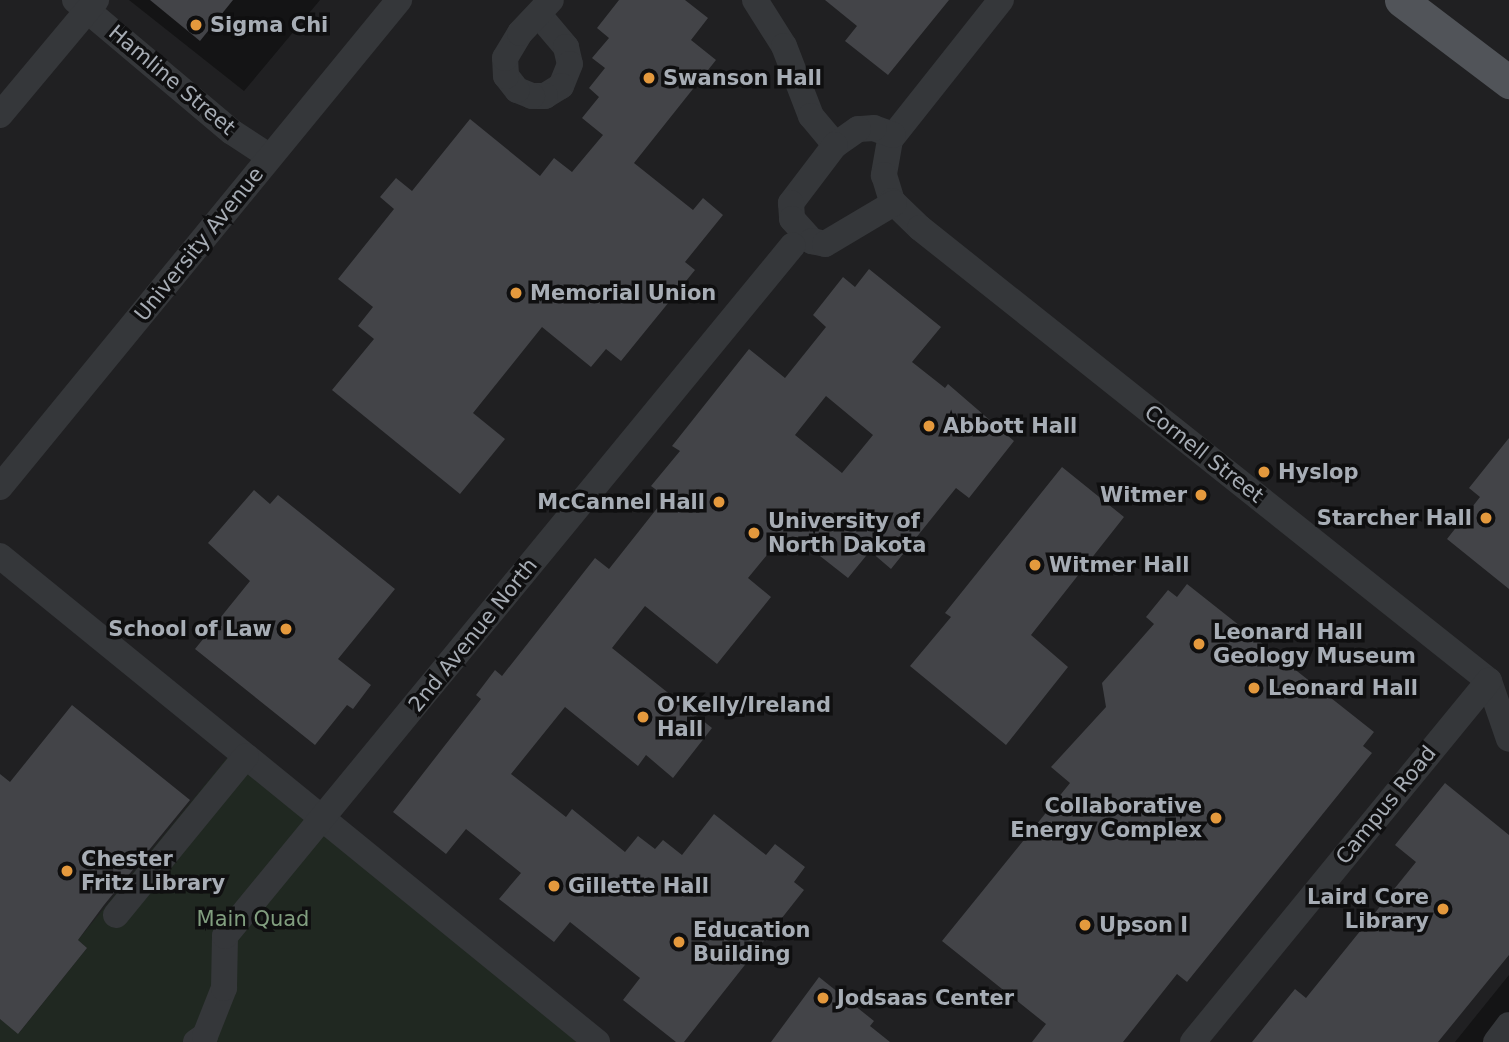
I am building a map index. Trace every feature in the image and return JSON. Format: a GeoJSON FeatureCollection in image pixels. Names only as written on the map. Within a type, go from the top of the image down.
{"type":"FeatureCollection","features":[{"type":"Feature","properties":{"kind":"main road"},"geometry":{"type":"LineString","coordinates":[[1401,0],[1509,82]]}},
{"type":"Feature","properties":{"kind":"street","name":"University Avenue"},"geometry":{"type":"LineString","coordinates":[[0,488],[8,461],[270,157],[398,0]]}},
{"type":"Feature","properties":{"kind":"street"},"geometry":{"type":"LineString","coordinates":[[755,0],[783,46],[811,116],[835,145]]}},
{"type":"Feature","properties":{"kind":"street"},"geometry":{"type":"LineString","coordinates":[[893,135],[874,128],[858,129],[835,145],[791,203],[792,219],[801,232],[825,244],[894,203],[884,175],[893,135],[1001,0]]}},
{"type":"Feature","properties":{"kind":"street","name":"Hamline Street"},"geometry":{"type":"LineString","coordinates":[[86,3],[232,132],[270,157]]}},
{"type":"Feature","properties":{"kind":"street"},"geometry":{"type":"LineString","coordinates":[[0,115],[86,3]]}},
{"type":"Feature","properties":{"kind":"street","name":"Cornell Street"},"geometry":{"type":"LineString","coordinates":[[894,203],[920,228],[1489,681]]}},
{"type":"Feature","properties":{"kind":"street","name":"2nd Avenue North"},"geometry":{"type":"LineString","coordinates":[[195,1042],[205,1036],[223,988],[225,936],[793,245]]}},
{"type":"Feature","properties":{"kind":"street"},"geometry":{"type":"LineString","coordinates":[[0,556],[597,1042]]}},
{"type":"Feature","properties":{"kind":"street"},"geometry":{"type":"LineString","coordinates":[[1489,681],[1509,738]]}},
{"type":"Feature","properties":{"kind":"street","name":"Campus Road"},"geometry":{"type":"LineString","coordinates":[[1193,1042],[1489,681]]}},
{"type":"Feature","properties":{"kind":"street"},"geometry":{"type":"LineString","coordinates":[[116,915],[256,765]]}},
{"type":"Feature","properties":{"kind":"street"},"geometry":{"type":"LineString","coordinates":[[1496,1042],[1509,1026]]}},
{"type":"Feature","properties":{"kind":"shaded area","name":"University of North Dakota"},"geometry":{"type":"Polygon","coordinates":[[[0,0],[129,0],[244,91],[320,0],[1509,0],[1509,975],[1455,1042],[0,1042],[0,0]]]}},
{"type":"Feature","properties":{"kind":"green space","name":"Main Quad"},"geometry":{"type":"Polygon","coordinates":[[[235,748],[597,1042],[0,1042],[0,1019],[19,1033],[87,948],[78,940],[235,748]]]}},
{"type":"Feature","properties":{"kind":"building","name":"Sigma Chi"},"geometry":{"type":"Polygon","coordinates":[[[150,0],[233,0],[200,41],[150,0]]]}},
{"type":"Feature","properties":{"kind":"building","name":"Memorial Union"},"geometry":{"type":"Polygon","coordinates":[[[619,0],[685,0],[708,18],[691,40],[716,60],[634,163],[693,210],[703,198],[723,215],[685,262],[695,270],[621,361],[606,349],[591,367],[542,327],[473,413],[505,439],[460,494],[332,390],[374,339],[358,326],[373,307],[338,279],[394,209],[380,197],[396,178],[412,191],[470,119],[540,176],[554,158],[572,172],[603,135],[582,118],[599,97],[589,88],[605,68],[592,58],[609,38],[597,28],[619,0]]]}},
{"type":"Feature","properties":{"kind":"building"},"geometry":{"type":"Polygon","coordinates":[[[825,0],[949,0],[888,75],[845,41],[857,26],[825,0]]]}},
{"type":"Feature","properties":{"kind":"building"},"geometry":{"type":"Polygon","coordinates":[[[869,269],[941,327],[912,362],[945,388],[948,384],[1014,441],[969,498],[956,488],[891,569],[870,551],[848,578],[820,556],[814,536],[781,538],[748,578],[771,597],[717,664],[645,606],[612,648],[712,728],[673,778],[646,755],[638,766],[565,707],[511,774],[566,817],[572,809],[625,852],[638,836],[655,849],[663,840],[682,855],[714,814],[766,855],[775,844],[805,867],[794,882],[804,890],[684,1042],[676,1042],[623,1000],[640,978],[570,922],[554,942],[499,899],[521,873],[466,829],[446,854],[393,812],[481,699],[476,695],[495,670],[502,676],[595,558],[609,569],[666,497],[651,486],[680,451],[672,446],[749,349],[785,378],[826,327],[813,315],[843,277],[855,287],[869,269]],[[826,396],[795,435],[842,473],[873,435],[826,396]]]}},
{"type":"Feature","properties":{"kind":"building","name":"Starcher Hall"},"geometry":{"type":"Polygon","coordinates":[[[1509,438],[1509,589],[1447,539],[1480,497],[1469,488],[1509,438]]]}},
{"type":"Feature","properties":{"kind":"building","name":"Witmer Hall"},"geometry":{"type":"Polygon","coordinates":[[[1062,467],[1124,517],[1031,635],[1068,667],[1006,745],[910,666],[951,617],[945,613],[1062,467]]]}},
{"type":"Feature","properties":{"kind":"building","name":"School of Law"},"geometry":{"type":"Polygon","coordinates":[[[254,490],[270,504],[278,495],[395,589],[338,659],[371,685],[353,709],[347,705],[315,745],[195,649],[250,581],[208,543],[254,490]]]}},
{"type":"Feature","properties":{"kind":"building"},"geometry":{"type":"Polygon","coordinates":[[[1187,584],[1374,732],[1363,746],[1372,753],[1187,982],[1177,974],[1123,1042],[1032,1042],[1046,1024],[942,941],[1070,783],[1051,767],[1106,707],[1102,683],[1154,624],[1146,617],[1168,590],[1177,597],[1187,584]]]}},
{"type":"Feature","properties":{"kind":"building","name":"Chester Fritz Library"},"geometry":{"type":"Polygon","coordinates":[[[72,705],[190,800],[78,940],[87,948],[18,1034],[0,1019],[0,774],[10,782],[72,705]]]}},
{"type":"Feature","properties":{"kind":"building","name":"Laird Core Library"},"geometry":{"type":"Polygon","coordinates":[[[1445,783],[1509,835],[1509,955],[1438,1042],[1252,1042],[1295,989],[1306,998],[1416,862],[1395,845],[1445,783]]]}},
{"type":"Feature","properties":{"kind":"building","name":"Jodsaas Center"},"geometry":{"type":"Polygon","coordinates":[[[819,977],[874,1021],[870,1026],[890,1042],[771,1042],[819,977]]]}},
{"type":"Feature","properties":{"kind":"place","name":"Sigma Chi"},"geometry":{"type":"Point","coordinates":[196,25]}},
{"type":"Feature","properties":{"kind":"place","name":"Swanson Hall"},"geometry":{"type":"Point","coordinates":[649,78]}},
{"type":"Feature","properties":{"kind":"place","name":"Memorial Union"},"geometry":{"type":"Point","coordinates":[516,293]}},
{"type":"Feature","properties":{"kind":"place","name":"Abbott Hall"},"geometry":{"type":"Point","coordinates":[929,426]}},
{"type":"Feature","properties":{"kind":"place","name":"Hyslop"},"geometry":{"type":"Point","coordinates":[1264,472]}},
{"type":"Feature","properties":{"kind":"place","name":"Witmer"},"geometry":{"type":"Point","coordinates":[1201,495]}},
{"type":"Feature","properties":{"kind":"place","name":"McCannel Hall"},"geometry":{"type":"Point","coordinates":[719,502]}},
{"type":"Feature","properties":{"kind":"place","name":"Starcher Hall"},"geometry":{"type":"Point","coordinates":[1486,518]}},
{"type":"Feature","properties":{"kind":"place","name":"University of North Dakota"},"geometry":{"type":"Point","coordinates":[754,533]}},
{"type":"Feature","properties":{"kind":"place","name":"Witmer Hall"},"geometry":{"type":"Point","coordinates":[1035,565]}},
{"type":"Feature","properties":{"kind":"place","name":"School of Law"},"geometry":{"type":"Point","coordinates":[286,629]}},
{"type":"Feature","properties":{"kind":"place","name":"Leonard Hall Geology Museum"},"geometry":{"type":"Point","coordinates":[1199,644]}},
{"type":"Feature","properties":{"kind":"place","name":"Leonard Hall"},"geometry":{"type":"Point","coordinates":[1254,688]}},
{"type":"Feature","properties":{"kind":"place","name":"O'Kelly/Ireland Hall"},"geometry":{"type":"Point","coordinates":[643,717]}},
{"type":"Feature","properties":{"kind":"place","name":"Collaborative Energy Complex"},"geometry":{"type":"Point","coordinates":[1216,818]}},
{"type":"Feature","properties":{"kind":"place","name":"Chester Fritz Library"},"geometry":{"type":"Point","coordinates":[67,871]}},
{"type":"Feature","properties":{"kind":"place","name":"Gillette Hall"},"geometry":{"type":"Point","coordinates":[554,886]}},
{"type":"Feature","properties":{"kind":"place","name":"Laird Core Library"},"geometry":{"type":"Point","coordinates":[1443,909]}},
{"type":"Feature","properties":{"kind":"place","name":"Upson I"},"geometry":{"type":"Point","coordinates":[1085,925]}},
{"type":"Feature","properties":{"kind":"place","name":"Education Building"},"geometry":{"type":"Point","coordinates":[679,942]}},
{"type":"Feature","properties":{"kind":"place","name":"Jodsaas Center"},"geometry":{"type":"Point","coordinates":[823,998]}}]}
